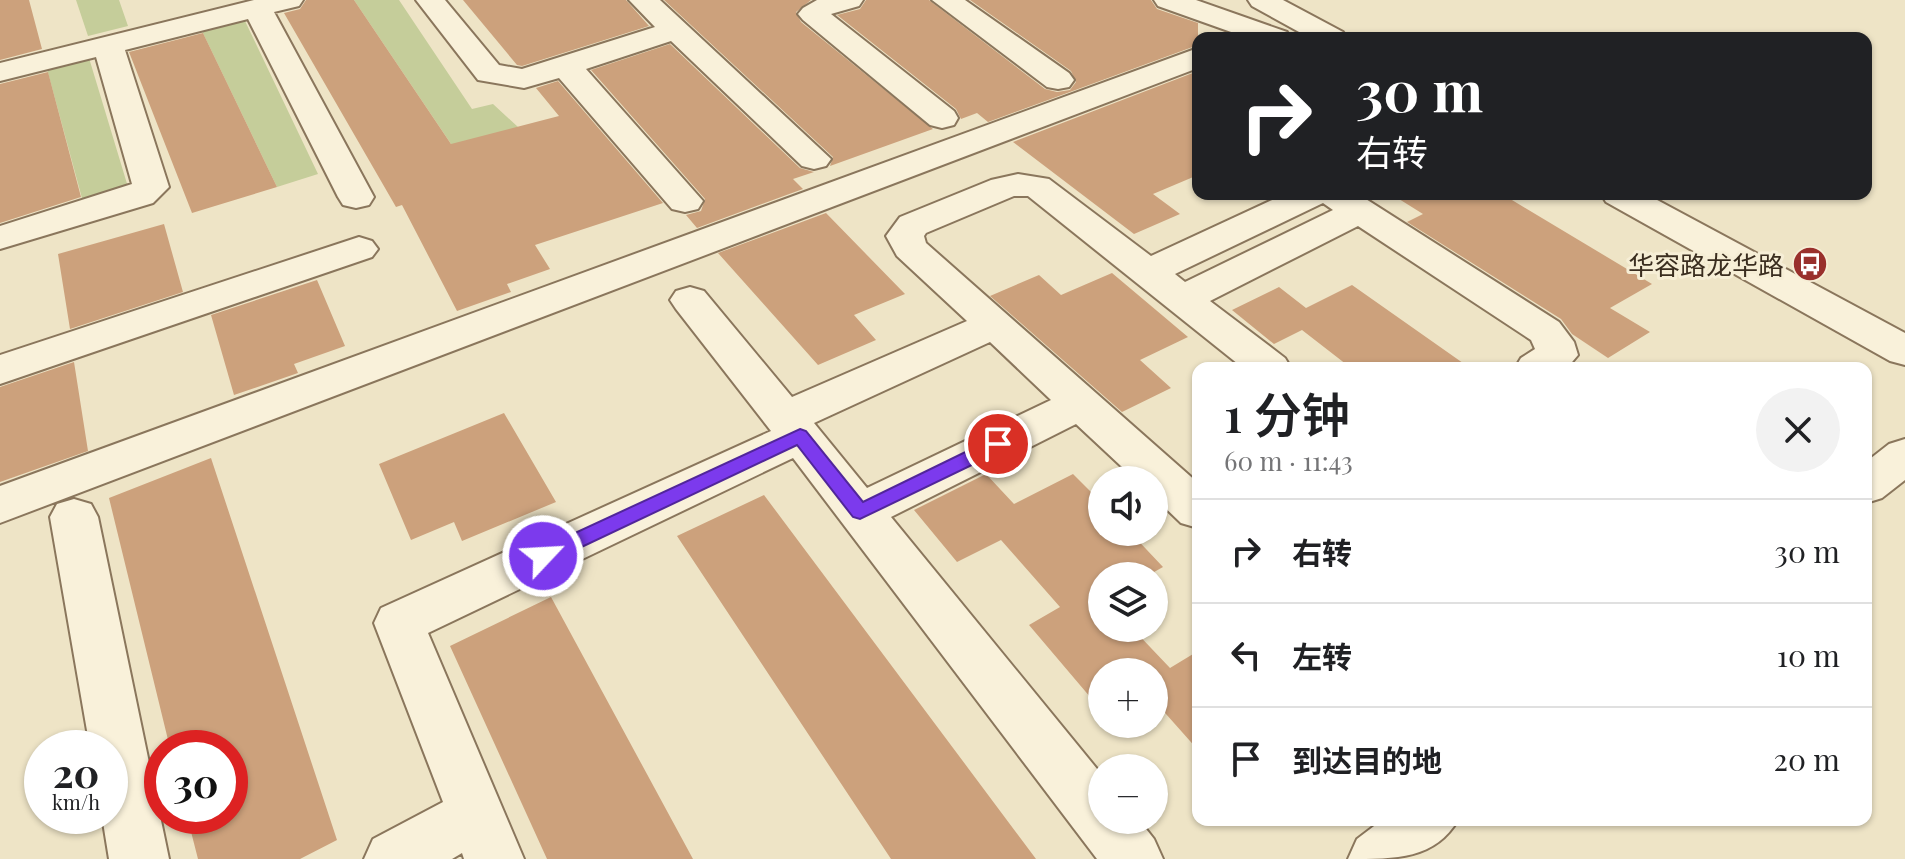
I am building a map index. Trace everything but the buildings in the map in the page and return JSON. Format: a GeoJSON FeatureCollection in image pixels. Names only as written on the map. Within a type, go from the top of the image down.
{"type":"FeatureCollection","features":[{"type":"Feature","properties":{"kind":"street"},"geometry":{"type":"LineString","coordinates":[[0,72],[289,0]]}},
{"type":"Feature","properties":{"kind":"street"},"geometry":{"type":"LineString","coordinates":[[430,0],[489,73],[524,79],[676,30]]}},
{"type":"Feature","properties":{"kind":"street"},"geometry":{"type":"LineString","coordinates":[[643,0],[814,159]]}},
{"type":"Feature","properties":{"kind":"street"},"geometry":{"type":"LineString","coordinates":[[849,0],[821,8],[813,14],[942,118]]}},
{"type":"Feature","properties":{"kind":"street"},"geometry":{"type":"LineString","coordinates":[[946,0],[1058,80]]}},
{"type":"Feature","properties":{"kind":"street"},"geometry":{"type":"LineString","coordinates":[[1168,0],[1287,29]]}},
{"type":"Feature","properties":{"kind":"street"},"geometry":{"type":"LineString","coordinates":[[1262,0],[1287,29]]}},
{"type":"Feature","properties":{"kind":"street"},"geometry":{"type":"LineString","coordinates":[[257,8],[356,197]]}},
{"type":"Feature","properties":{"kind":"street"},"geometry":{"type":"LineString","coordinates":[[0,238],[140,195],[151,187],[108,45]]}},
{"type":"Feature","properties":{"kind":"street"},"geometry":{"type":"LineString","coordinates":[[0,505],[1192,59]]}},
{"type":"Feature","properties":{"kind":"street"},"geometry":{"type":"LineString","coordinates":[[566,66],[685,201]]}},
{"type":"Feature","properties":{"kind":"street"},"geometry":{"type":"LineString","coordinates":[[1192,505],[910,248],[905,236],[913,225],[1004,188],[1037,186],[1262,362]]}},
{"type":"Feature","properties":{"kind":"street"},"geometry":{"type":"LineString","coordinates":[[1147,272],[1301,200]]}},
{"type":"Feature","properties":{"kind":"street"},"geometry":{"type":"LineString","coordinates":[[1630,200],[1905,351]]}},
{"type":"Feature","properties":{"kind":"street"},"geometry":{"type":"LineString","coordinates":[[1183,299],[1347,203],[1545,331],[1554,342],[1557,355],[1546,362]]}},
{"type":"Feature","properties":{"kind":"street"},"geometry":{"type":"LineString","coordinates":[[0,370],[359,249]]}},
{"type":"Feature","properties":{"kind":"street"},"geometry":{"type":"LineString","coordinates":[[690,300],[1088,802]]}},
{"type":"Feature","properties":{"kind":"street"},"geometry":{"type":"LineString","coordinates":[[394,859],[485,837],[399,623],[995,324]]}},
{"type":"Feature","properties":{"kind":"street"},"geometry":{"type":"LineString","coordinates":[[860,512],[1081,403]]}},
{"type":"Feature","properties":{"kind":"street"},"geometry":{"type":"LineString","coordinates":[[1872,481],[1905,456]]}},
{"type":"Feature","properties":{"kind":"street"},"geometry":{"type":"LineString","coordinates":[[74,517],[139,859]]}},
{"type":"Feature","properties":{"kind":"street"},"geometry":{"type":"LineString","coordinates":[[1378,859],[1421,826]]}},
{"type":"Feature","properties":{"kind":"street"},"geometry":{"type":"LineString","coordinates":[[1113,834],[1133,859]]}},
{"type":"Feature","properties":{"kind":"green space"},"geometry":{"type":"Polygon","coordinates":[[[76,0],[119,0],[128,26],[88,36],[76,0]]]}},
{"type":"Feature","properties":{"kind":"green space"},"geometry":{"type":"Polygon","coordinates":[[[354,0],[399,0],[472,109],[493,104],[518,127],[476,181],[354,0]]]}},
{"type":"Feature","properties":{"kind":"green space"},"geometry":{"type":"Polygon","coordinates":[[[245,21],[318,174],[277,187],[202,31],[245,21]]]}},
{"type":"Feature","properties":{"kind":"green space"},"geometry":{"type":"Polygon","coordinates":[[[89,58],[128,187],[83,202],[47,69],[89,58]]]}},
{"type":"Feature","properties":{"kind":"place","name":"华容路龙华路"},"geometry":{"type":"Point","coordinates":[1810,264]}},
{"type":"Feature","properties":{"kind":"route"},"geometry":{"type":"LineString","coordinates":[[543,556],[800,436],[860,512],[998,444]]}}]}
